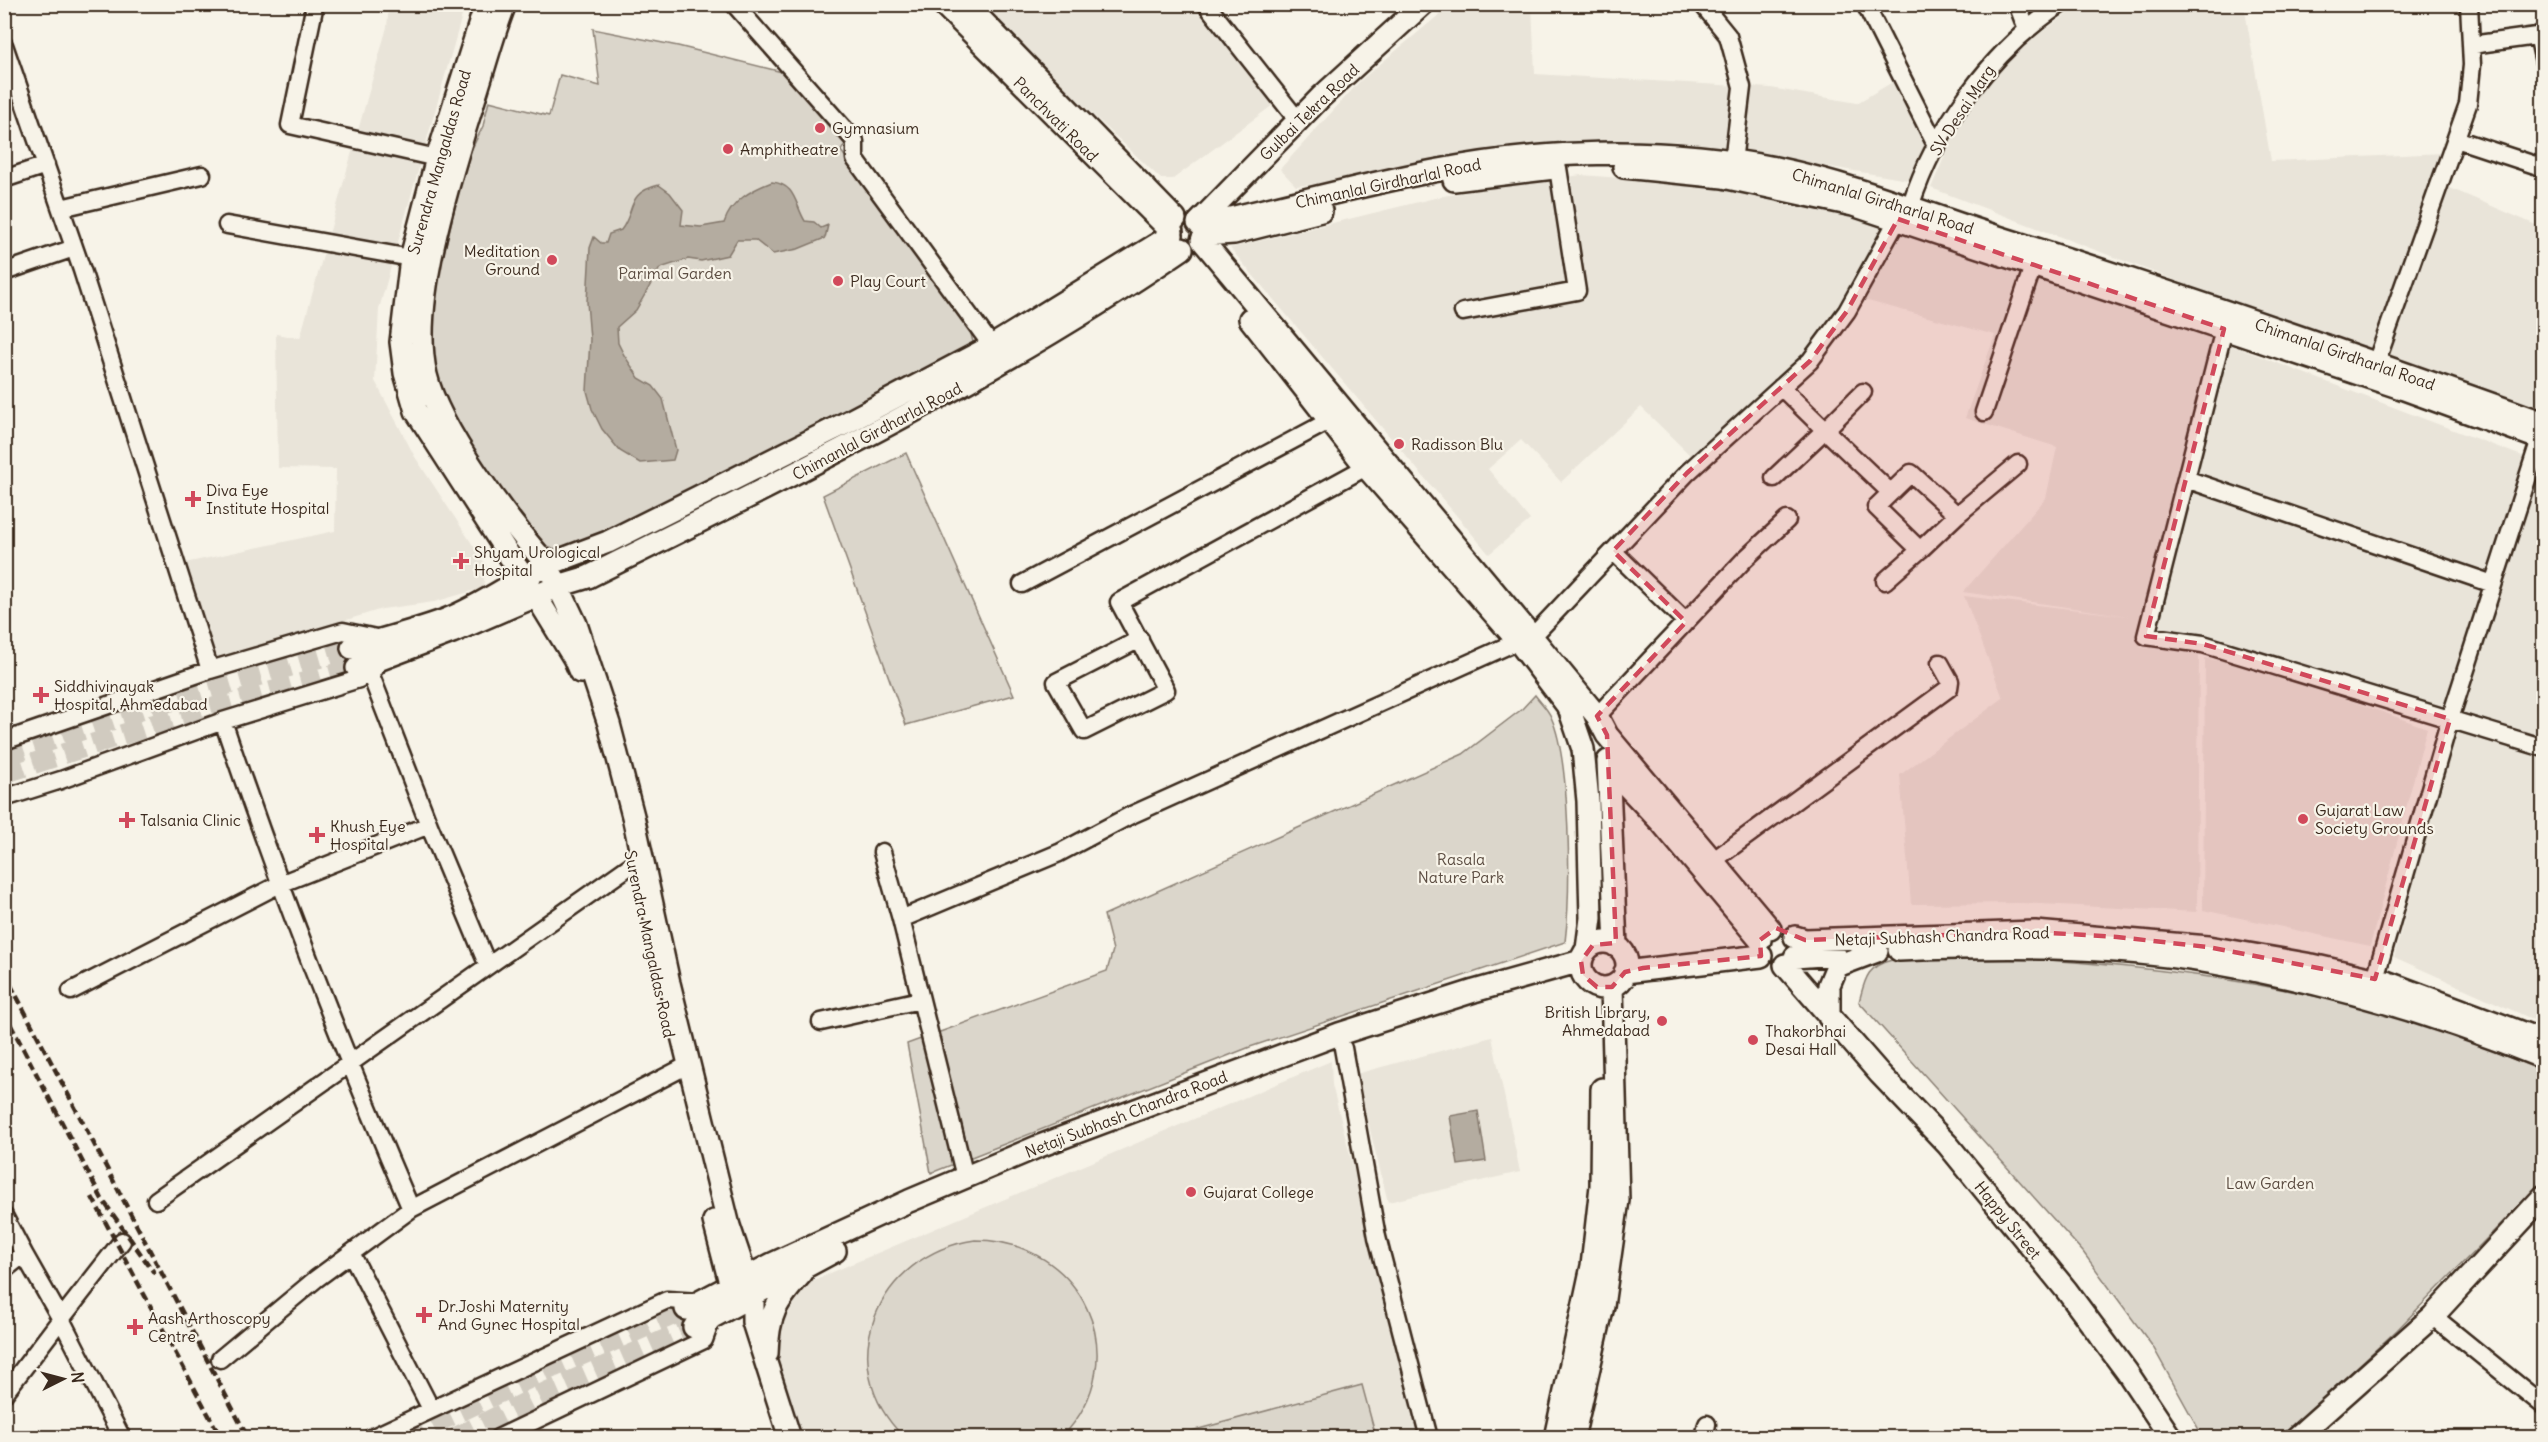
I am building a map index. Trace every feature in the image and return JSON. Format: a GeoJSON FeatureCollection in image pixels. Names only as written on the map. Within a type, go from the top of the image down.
{"type":"FeatureCollection","features":[{"type":"Feature","properties":{"kind":"main road","name":"Surendra Mangaldas Road"},"geometry":{"type":"LineString","coordinates":[[486,4],[437,158],[411,258],[401,342],[405,373],[416,411],[574,658],[597,718],[618,792],[683,1067],[741,1291],[767,1368]]}},
{"type":"Feature","properties":{"kind":"main road","name":"Surendra Mangaldas Road"},"geometry":{"type":"LineString","coordinates":[[505,4],[458,152],[431,259],[424,317],[423,362],[434,400],[472,464],[548,565],[576,624],[609,724],[633,816],[683,1067]]}},
{"type":"Feature","properties":{"kind":"main road","name":"Panchvati Road"},"geometry":{"type":"LineString","coordinates":[[943,4],[1189,233]]}},
{"type":"Feature","properties":{"kind":"main road","name":"Panchvati Road"},"geometry":{"type":"LineString","coordinates":[[966,4],[1189,233]]}},
{"type":"Feature","properties":{"kind":"main road","name":"Gulbai Tekra Road"},"geometry":{"type":"LineString","coordinates":[[1189,233],[1245,161],[1328,76],[1407,4]]}},
{"type":"Feature","properties":{"kind":"main road","name":"Gulbai Tekra Road"},"geometry":{"type":"LineString","coordinates":[[1189,233],[1321,97],[1423,4]]}},
{"type":"Feature","properties":{"kind":"main road","name":"Chimanlal Girdharlal Road"},"geometry":{"type":"LineString","coordinates":[[523,577],[608,542],[846,423],[992,346],[1189,233],[1436,169],[1509,157],[1639,154],[1733,162],[1780,170],[1904,213],[2376,363],[2542,434]]}},
{"type":"Feature","properties":{"kind":"main road","name":"Chimanlal Girdharlal Road"},"geometry":{"type":"LineString","coordinates":[[536,596],[558,586],[588,577],[966,385],[1189,233],[1234,233],[1438,182],[1558,168],[1636,167],[1723,177],[1904,213],[2033,266],[2542,434]]}},
{"type":"Feature","properties":{"kind":"main road"},"geometry":{"type":"LineString","coordinates":[[1189,233],[1366,467],[1597,716],[1607,735],[1714,860],[1762,943],[1768,964],[1792,953],[1781,928],[1762,943]]}},
{"type":"Feature","properties":{"kind":"main road"},"geometry":{"type":"LineString","coordinates":[[1189,233],[1525,639],[1569,708],[1583,748],[1591,918],[1603,967],[1618,1200],[1602,1306],[1573,1437]]}},
{"type":"Feature","properties":{"kind":"main road"},"geometry":{"type":"LineString","coordinates":[[359,663],[509,588],[523,577]]}},
{"type":"Feature","properties":{"kind":"main road"},"geometry":{"type":"LineString","coordinates":[[384,649],[536,596]]}},
{"type":"Feature","properties":{"kind":"main road"},"geometry":{"type":"LineString","coordinates":[[1555,1437],[1592,1266],[1601,1186],[1607,735]]}},
{"type":"Feature","properties":{"kind":"main road"},"geometry":{"type":"LineString","coordinates":[[1608,767],[1661,822],[1762,943]]}},
{"type":"Feature","properties":{"kind":"main road","name":"Netaji Subhash Chandra Road"},"geometry":{"type":"LineString","coordinates":[[1792,953],[1805,940],[2035,932],[2208,947],[2312,965],[2374,979],[2544,1041]]}},
{"type":"Feature","properties":{"kind":"main road","name":"Netaji Subhash Chandra Road"},"geometry":{"type":"LineString","coordinates":[[741,1291],[772,1264],[965,1177],[1121,1114],[1339,1034],[1484,988],[1762,943]]}},
{"type":"Feature","properties":{"kind":"main road","name":"Netaji Subhash Chandra Road"},"geometry":{"type":"LineString","coordinates":[[1792,953],[2037,948],[2207,962],[2382,999],[2544,1058]]}},
{"type":"Feature","properties":{"kind":"main road"},"geometry":{"type":"LineString","coordinates":[[1829,1017],[1829,985],[1837,966],[1877,951]]}},
{"type":"Feature","properties":{"kind":"main road","name":"Happy Street"},"geometry":{"type":"LineString","coordinates":[[1792,953],[1829,1017],[1948,1145],[2067,1291],[2127,1372],[2171,1437]]}},
{"type":"Feature","properties":{"kind":"main road","name":"Netaji Subhash Chandra Road"},"geometry":{"type":"LineString","coordinates":[[698,1314],[741,1291],[1042,1160],[1343,1047],[1603,967]]}},
{"type":"Feature","properties":{"kind":"main road"},"geometry":{"type":"LineString","coordinates":[[2296,1437],[2438,1320],[2544,1196]]}},
{"type":"Feature","properties":{"kind":"main road"},"geometry":{"type":"LineString","coordinates":[[2316,1437],[2544,1216]]}},
{"type":"Feature","properties":{"kind":"main road"},"geometry":{"type":"LineString","coordinates":[[790,1437],[767,1368],[767,1337],[775,1304],[815,1260]]}},
{"type":"Feature","properties":{"kind":"street"},"geometry":{"type":"LineString","coordinates":[[315,4],[290,125],[437,158]]}},
{"type":"Feature","properties":{"kind":"street"},"geometry":{"type":"LineString","coordinates":[[734,4],[855,141],[855,159],[992,346]]}},
{"type":"Feature","properties":{"kind":"street"},"geometry":{"type":"LineString","coordinates":[[1206,4],[1292,113]]}},
{"type":"Feature","properties":{"kind":"street"},"geometry":{"type":"LineString","coordinates":[[1702,4],[1728,36],[1742,87],[1733,162]]}},
{"type":"Feature","properties":{"kind":"street"},"geometry":{"type":"LineString","coordinates":[[1865,4],[1937,147]]}},
{"type":"Feature","properties":{"kind":"street"},"geometry":{"type":"LineString","coordinates":[[2017,4],[2027,30]]}},
{"type":"Feature","properties":{"kind":"street","name":"SV Desai Marg"},"geometry":{"type":"LineString","coordinates":[[1525,639],[1687,473],[1810,361],[1847,311],[1904,213],[1921,174],[1973,89],[2003,51],[2061,4]]}},
{"type":"Feature","properties":{"kind":"street"},"geometry":{"type":"LineString","coordinates":[[2376,363],[2468,104],[2472,65],[2469,4]]}},
{"type":"Feature","properties":{"kind":"street"},"geometry":{"type":"LineString","coordinates":[[2471,45],[2541,35],[2544,62]]}},
{"type":"Feature","properties":{"kind":"street"},"geometry":{"type":"LineString","coordinates":[[4,45],[10,78],[61,208],[210,670]]}},
{"type":"Feature","properties":{"kind":"street"},"geometry":{"type":"LineString","coordinates":[[2456,139],[2544,168]]}},
{"type":"Feature","properties":{"kind":"street"},"geometry":{"type":"LineString","coordinates":[[4,178],[46,165]]}},
{"type":"Feature","properties":{"kind":"street"},"geometry":{"type":"LineString","coordinates":[[1463,312],[1577,291],[1558,168]]}},
{"type":"Feature","properties":{"kind":"street"},"geometry":{"type":"LineString","coordinates":[[61,208],[202,175]]}},
{"type":"Feature","properties":{"kind":"street"},"geometry":{"type":"LineString","coordinates":[[227,225],[411,258]]}},
{"type":"Feature","properties":{"kind":"street"},"geometry":{"type":"LineString","coordinates":[[4,272],[74,248]]}},
{"type":"Feature","properties":{"kind":"street"},"geometry":{"type":"LineString","coordinates":[[1984,412],[2033,266]]}},
{"type":"Feature","properties":{"kind":"street"},"geometry":{"type":"LineString","coordinates":[[2224,329],[2146,636],[2203,644],[2544,748]]}},
{"type":"Feature","properties":{"kind":"street"},"geometry":{"type":"LineString","coordinates":[[1781,387],[1890,492]]}},
{"type":"Feature","properties":{"kind":"street"},"geometry":{"type":"LineString","coordinates":[[1774,478],[1863,392]]}},
{"type":"Feature","properties":{"kind":"street"},"geometry":{"type":"LineString","coordinates":[[1022,584],[1329,421]]}},
{"type":"Feature","properties":{"kind":"street"},"geometry":{"type":"LineString","coordinates":[[2374,979],[2450,719],[2542,434]]}},
{"type":"Feature","properties":{"kind":"street"},"geometry":{"type":"LineString","coordinates":[[1885,581],[2018,464]]}},
{"type":"Feature","properties":{"kind":"street"},"geometry":{"type":"LineString","coordinates":[[1140,639],[1056,682],[1083,731],[1166,690],[1140,639],[1119,602],[1366,467]]}},
{"type":"Feature","properties":{"kind":"street"},"geometry":{"type":"LineString","coordinates":[[1920,550],[1876,507],[1890,492],[1911,473],[1957,516]]}},
{"type":"Feature","properties":{"kind":"street"},"geometry":{"type":"LineString","coordinates":[[2186,479],[2493,584]]}},
{"type":"Feature","properties":{"kind":"street"},"geometry":{"type":"LineString","coordinates":[[1597,716],[1745,559],[1787,519]]}},
{"type":"Feature","properties":{"kind":"street"},"geometry":{"type":"LineString","coordinates":[[1613,551],[1686,622]]}},
{"type":"Feature","properties":{"kind":"street"},"geometry":{"type":"LineString","coordinates":[[4,741],[210,670],[343,631],[384,649]]}},
{"type":"Feature","properties":{"kind":"street"},"geometry":{"type":"LineString","coordinates":[[901,919],[1059,853],[1129,816],[1525,639]]}},
{"type":"Feature","properties":{"kind":"street"},"geometry":{"type":"LineString","coordinates":[[4,798],[223,721],[359,663],[384,649]]}},
{"type":"Feature","properties":{"kind":"street"},"geometry":{"type":"LineString","coordinates":[[359,663],[488,966]]}},
{"type":"Feature","properties":{"kind":"street"},"geometry":{"type":"LineString","coordinates":[[1714,860],[1949,688],[1950,681],[1940,663]]}},
{"type":"Feature","properties":{"kind":"street"},"geometry":{"type":"LineString","coordinates":[[223,721],[280,884],[349,1064],[411,1209]]}},
{"type":"Feature","properties":{"kind":"street"},"geometry":{"type":"LineString","coordinates":[[71,991],[280,884],[429,825]]}},
{"type":"Feature","properties":{"kind":"street"},"geometry":{"type":"LineString","coordinates":[[882,852],[901,919],[965,1177]]}},
{"type":"Feature","properties":{"kind":"street"},"geometry":{"type":"LineString","coordinates":[[156,1200],[633,863]]}},
{"type":"Feature","properties":{"kind":"street"},"geometry":{"type":"LineString","coordinates":[[821,1023],[921,1000]]}},
{"type":"Feature","properties":{"kind":"street"},"geometry":{"type":"LineString","coordinates":[[1343,1047],[1377,1237],[1429,1437]]}},
{"type":"Feature","properties":{"kind":"street"},"geometry":{"type":"LineString","coordinates":[[220,1359],[265,1319],[411,1209],[683,1067]]}},
{"type":"Feature","properties":{"kind":"street"},"geometry":{"type":"LineString","coordinates":[[4,1216],[61,1318],[122,1437]]}},
{"type":"Feature","properties":{"kind":"street"},"geometry":{"type":"LineString","coordinates":[[4,1394],[122,1241]]}},
{"type":"Feature","properties":{"kind":"street"},"geometry":{"type":"LineString","coordinates":[[351,1253],[431,1408]]}},
{"type":"Feature","properties":{"kind":"street"},"geometry":{"type":"LineString","coordinates":[[4,1270],[24,1254]]}},
{"type":"Feature","properties":{"kind":"street"},"geometry":{"type":"LineString","coordinates":[[371,1437],[667,1300],[698,1314],[704,1340],[498,1437]]}},
{"type":"Feature","properties":{"kind":"street"},"geometry":{"type":"LineString","coordinates":[[2438,1320],[2544,1406]]}},
{"type":"Feature","properties":{"kind":"highlighted area"},"geometry":{"type":"Polygon","coordinates":[[[1898,219],[2224,329],[2146,636],[2203,644],[2450,719],[2375,979],[2208,947],[2117,937],[2035,932],[1805,940],[1776,928],[1760,940],[1761,956],[1643,968],[1625,972],[1612,987],[1597,987],[1583,975],[1581,961],[1593,945],[1616,943],[1607,735],[1597,716],[1686,622],[1613,551],[1687,473],[1810,361],[1847,311],[1898,219]]]}},
{"type":"Feature","properties":{"kind":"shaded area"},"geometry":{"type":"Polygon","coordinates":[[[1452,4],[1532,5],[1535,74],[1771,88],[1857,103],[1896,80],[1933,146],[1914,181],[1676,141],[1296,186],[1280,169],[1361,80],[1452,4]]]}},
{"type":"Feature","properties":{"kind":"shaded area"},"geometry":{"type":"Polygon","coordinates":[[[389,5],[465,5],[379,309],[375,381],[415,457],[486,565],[483,588],[434,602],[382,609],[217,660],[185,563],[335,531],[336,469],[278,468],[276,334],[300,338],[387,27],[389,5]]]}},
{"type":"Feature","properties":{"kind":"shaded area"},"geometry":{"type":"Polygon","coordinates":[[[977,5],[1192,5],[1277,102],[1173,179],[1161,179],[977,5]]]}},
{"type":"Feature","properties":{"kind":"shaded area"},"geometry":{"type":"Polygon","coordinates":[[[2079,5],[2244,5],[2271,161],[2444,153],[2436,182],[2543,228],[2543,419],[1931,188],[1952,139],[1980,93],[2008,57],[2079,5]]]}},
{"type":"Feature","properties":{"kind":"shaded area"},"geometry":{"type":"Polygon","coordinates":[[[1581,175],[1730,186],[1889,224],[1841,307],[1803,359],[1694,459],[1641,407],[1561,482],[1521,440],[1488,469],[1530,520],[1489,554],[1230,248],[1443,196],[1581,175]]]}},
{"type":"Feature","properties":{"kind":"shaded area"},"geometry":{"type":"Polygon","coordinates":[[[772,182],[790,191],[805,221],[814,222],[821,228],[828,225],[825,238],[798,249],[773,254],[755,240],[737,240],[728,255],[701,261],[688,259],[660,268],[636,310],[617,327],[618,343],[624,355],[639,378],[653,386],[663,399],[676,450],[673,460],[640,463],[620,451],[602,429],[592,409],[587,391],[590,339],[587,302],[590,248],[594,237],[601,243],[606,243],[609,234],[621,230],[636,198],[648,188],[659,185],[670,193],[683,210],[681,225],[701,227],[724,223],[737,202],[772,182]]]}},
{"type":"Feature","properties":{"kind":"shaded area"},"geometry":{"type":"Polygon","coordinates":[[[1901,231],[2230,345],[2543,464],[2543,1024],[2394,957],[2455,731],[2204,639],[2144,630],[2142,618],[2140,647],[2199,653],[2197,912],[2022,903],[1911,904],[1900,775],[2003,698],[1964,596],[2128,616],[1963,592],[2046,498],[2057,447],[1965,418],[1995,335],[1864,300],[1901,231]]]}},
{"type":"Feature","properties":{"kind":"shaded area","name":"Gujarat Law Society Grounds"},"geometry":{"type":"Polygon","coordinates":[[[2205,658],[2255,666],[2427,728],[2370,946],[2203,910],[2205,658]]]}},
{"type":"Feature","properties":{"kind":"shaded area"},"geometry":{"type":"Polygon","coordinates":[[[1492,1037],[1520,1172],[1388,1202],[1356,1074],[1492,1037]]]}},
{"type":"Feature","properties":{"kind":"shaded area","name":"Gujarat College"},"geometry":{"type":"Polygon","coordinates":[[[1331,1061],[1332,1085],[1423,1437],[800,1437],[758,1308],[769,1299],[1331,1061]]]}},
{"type":"Feature","properties":{"kind":"shaded area"},"geometry":{"type":"Polygon","coordinates":[[[1478,1111],[1486,1161],[1458,1165],[1450,1116],[1478,1111]]]}},
{"type":"Feature","properties":{"kind":"green space","name":"Parimal Garden"},"geometry":{"type":"Polygon","coordinates":[[[593,29],[678,46],[782,72],[793,81],[846,142],[841,151],[969,326],[974,346],[622,526],[559,550],[546,547],[536,540],[485,484],[425,355],[425,333],[466,161],[483,126],[489,101],[549,116],[560,75],[600,86],[593,29]]]}},
{"type":"Feature","properties":{"kind":"green space"},"geometry":{"type":"Polygon","coordinates":[[[906,453],[1014,695],[906,725],[823,495],[906,453]]]}},
{"type":"Feature","properties":{"kind":"green space","name":"Rasala Nature Park"},"geometry":{"type":"Polygon","coordinates":[[[1535,695],[1551,717],[1558,737],[1566,795],[1568,892],[1565,942],[1250,1047],[931,1173],[907,1044],[1107,971],[1113,950],[1104,915],[1463,754],[1522,709],[1535,695]]]}},
{"type":"Feature","properties":{"kind":"green space","name":"Law Garden"},"geometry":{"type":"Polygon","coordinates":[[[2006,957],[2162,971],[2314,996],[2415,1022],[2543,1071],[2543,1181],[2397,1330],[2281,1437],[2203,1437],[2153,1347],[2083,1252],[1859,1002],[1868,975],[1877,966],[1892,960],[2006,957]]]}},
{"type":"Feature","properties":{"kind":"green space"},"geometry":{"type":"Polygon","coordinates":[[[975,1240],[1013,1245],[1044,1260],[1070,1282],[1087,1309],[1096,1340],[1096,1373],[1084,1406],[1062,1437],[904,1437],[882,1408],[870,1378],[868,1347],[875,1317],[890,1290],[912,1267],[941,1250],[975,1240]]]}},
{"type":"Feature","properties":{"kind":"green space"},"geometry":{"type":"Polygon","coordinates":[[[1362,1385],[1376,1437],[1169,1437],[1362,1385]]]}},
{"type":"Feature","properties":{"kind":"tunnel"},"geometry":{"type":"LineString","coordinates":[[4,756],[147,708],[352,648]]}},
{"type":"Feature","properties":{"kind":"tunnel"},"geometry":{"type":"LineString","coordinates":[[4,773],[152,725],[357,668]]}},
{"type":"Feature","properties":{"kind":"tunnel"},"geometry":{"type":"LineString","coordinates":[[404,1438],[542,1372],[686,1309]]}},
{"type":"Feature","properties":{"kind":"tunnel"},"geometry":{"type":"LineString","coordinates":[[455,1438],[549,1391],[694,1327]]}},
{"type":"Feature","properties":{"kind":"railway"},"geometry":{"type":"LineString","coordinates":[[4,972],[248,1438]]}},
{"type":"Feature","properties":{"kind":"railway"},"geometry":{"type":"LineString","coordinates":[[4,1012],[102,1199],[155,1274]]}},
{"type":"Feature","properties":{"kind":"railway"},"geometry":{"type":"LineString","coordinates":[[92,1197],[221,1438]]}},
{"type":"Feature","properties":{"kind":"place","name":"Gymnasium"},"geometry":{"type":"Point","coordinates":[820,128]}},
{"type":"Feature","properties":{"kind":"place","name":"Amphitheatre"},"geometry":{"type":"Point","coordinates":[728,149]}},
{"type":"Feature","properties":{"kind":"place","name":"Meditation Ground"},"geometry":{"type":"Point","coordinates":[552,260]}},
{"type":"Feature","properties":{"kind":"place","name":"Play Court"},"geometry":{"type":"Point","coordinates":[838,281]}},
{"type":"Feature","properties":{"kind":"place","name":"Radisson Blu"},"geometry":{"type":"Point","coordinates":[1399,444]}},
{"type":"Feature","properties":{"kind":"place","name":"Diva Eye Institute Hospital"},"geometry":{"type":"Point","coordinates":[193,499]}},
{"type":"Feature","properties":{"kind":"place","name":"Shyam Urological Hospital"},"geometry":{"type":"Point","coordinates":[461,561]}},
{"type":"Feature","properties":{"kind":"place","name":"Siddhivinayak Hospital, Ahmedabad"},"geometry":{"type":"Point","coordinates":[41,695]}},
{"type":"Feature","properties":{"kind":"place","name":"Gujarat Law Society Grounds"},"geometry":{"type":"Point","coordinates":[2303,819]}},
{"type":"Feature","properties":{"kind":"place","name":"Talsania Clinic"},"geometry":{"type":"Point","coordinates":[127,820]}},
{"type":"Feature","properties":{"kind":"place","name":"Khush Eye Hospital"},"geometry":{"type":"Point","coordinates":[317,835]}},
{"type":"Feature","properties":{"kind":"place","name":"British Library, Ahmedabad"},"geometry":{"type":"Point","coordinates":[1662,1021]}},
{"type":"Feature","properties":{"kind":"place","name":"Thakorbhai Desai Hall"},"geometry":{"type":"Point","coordinates":[1753,1040]}},
{"type":"Feature","properties":{"kind":"place","name":"Gujarat College"},"geometry":{"type":"Point","coordinates":[1191,1192]}},
{"type":"Feature","properties":{"kind":"place","name":"Dr.Joshi Maternity And Gynec Hospital"},"geometry":{"type":"Point","coordinates":[424,1315]}},
{"type":"Feature","properties":{"kind":"place","name":"Aash Arthoscopy Centre"},"geometry":{"type":"Point","coordinates":[135,1327]}}]}
